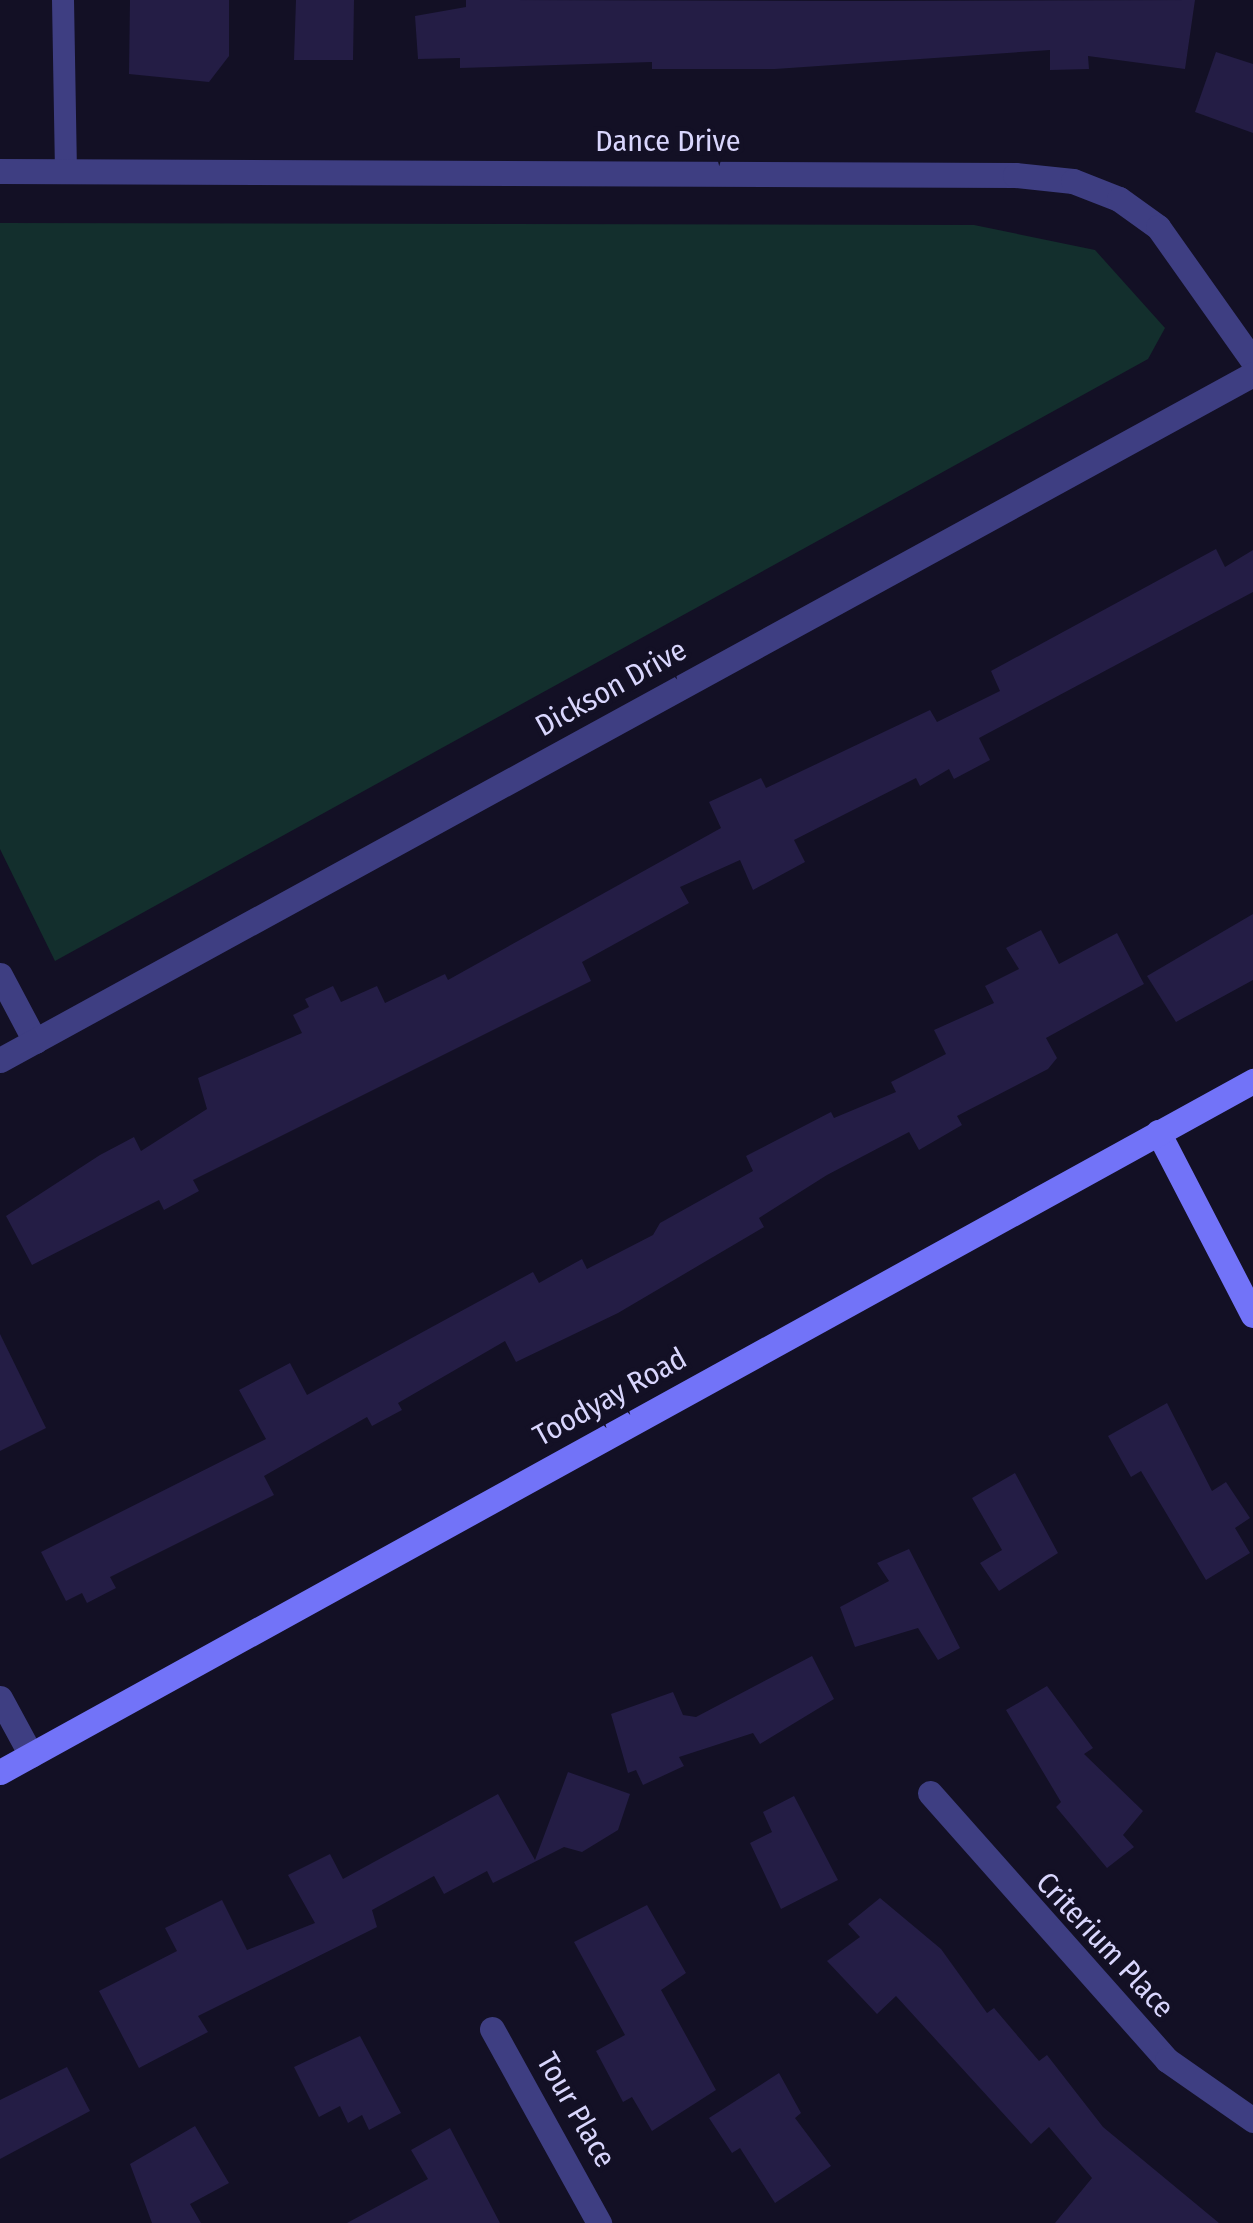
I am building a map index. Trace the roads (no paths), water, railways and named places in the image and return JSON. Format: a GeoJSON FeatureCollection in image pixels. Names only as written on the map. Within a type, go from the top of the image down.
{"type":"FeatureCollection","features":[{"type":"Feature","properties":{"kind":"main road","name":"Toodyay Road"},"geometry":{"type":"LineString","coordinates":[[0,1772],[1253,1081]]}},
{"type":"Feature","properties":{"kind":"main road"},"geometry":{"type":"LineString","coordinates":[[1158,1132],[1253,1315]]}},
{"type":"Feature","properties":{"kind":"street","name":"Dance Drive"},"geometry":{"type":"LineString","coordinates":[[0,170],[1015,174],[1073,182],[1119,199],[1158,228],[1253,361]]}},
{"type":"Feature","properties":{"kind":"street","name":"Dickson Drive"},"geometry":{"type":"LineString","coordinates":[[0,1060],[1253,374]]}},
{"type":"Feature","properties":{"kind":"street"},"geometry":{"type":"LineString","coordinates":[[0,975],[35,1040]]}},
{"type":"Feature","properties":{"kind":"street"},"geometry":{"type":"LineString","coordinates":[[0,1698],[31,1754]]}},
{"type":"Feature","properties":{"kind":"street","name":"Criterium Place"},"geometry":{"type":"LineString","coordinates":[[930,1793],[1167,2060],[1253,2120]]}},
{"type":"Feature","properties":{"kind":"street","name":"Tour Place"},"geometry":{"type":"LineString","coordinates":[[492,2029],[599,2223]]}},
{"type":"Feature","properties":{"kind":"lane"},"geometry":{"type":"LineString","coordinates":[[63,0],[66,171]]}}]}
